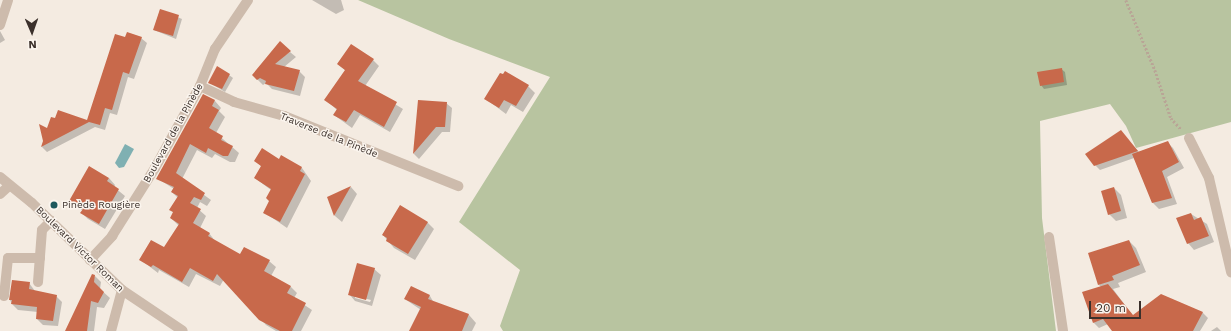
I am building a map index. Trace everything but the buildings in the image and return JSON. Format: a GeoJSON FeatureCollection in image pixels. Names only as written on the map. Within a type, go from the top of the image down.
{"type":"FeatureCollection","features":[{"type":"Feature","properties":{"kind":"street"},"geometry":{"type":"LineString","coordinates":[[0,25],[8,0]]}},
{"type":"Feature","properties":{"kind":"street","name":"Boulevard de la Pinède"},"geometry":{"type":"LineString","coordinates":[[90,260],[112,236],[155,168],[200,86],[215,49],[248,0]]}},
{"type":"Feature","properties":{"kind":"street","name":"Traverse de la Pinède"},"geometry":{"type":"LineString","coordinates":[[200,86],[234,102],[284,116],[458,186]]}},
{"type":"Feature","properties":{"kind":"street"},"geometry":{"type":"LineString","coordinates":[[1189,138],[1209,178],[1231,272]]}},
{"type":"Feature","properties":{"kind":"street","name":"Boulevard Victor Roman"},"geometry":{"type":"LineString","coordinates":[[0,177],[51,221],[122,290],[182,331]]}},
{"type":"Feature","properties":{"kind":"street"},"geometry":{"type":"LineString","coordinates":[[0,194],[10,185]]}},
{"type":"Feature","properties":{"kind":"street"},"geometry":{"type":"LineString","coordinates":[[38,282],[42,230],[51,221]]}},
{"type":"Feature","properties":{"kind":"street"},"geometry":{"type":"LineString","coordinates":[[1049,237],[1063,331]]}},
{"type":"Feature","properties":{"kind":"street"},"geometry":{"type":"LineString","coordinates":[[4,296],[8,258],[40,258]]}},
{"type":"Feature","properties":{"kind":"street"},"geometry":{"type":"LineString","coordinates":[[111,331],[122,290]]}},
{"type":"Feature","properties":{"kind":"path"},"geometry":{"type":"LineString","coordinates":[[1126,0],[1155,70],[1171,118],[1189,138]]}},
{"type":"Feature","properties":{"kind":"green space"},"geometry":{"type":"Polygon","coordinates":[[[358,0],[1231,0],[1231,122],[1136,148],[1126,126],[1110,104],[1040,121],[1042,218],[1056,331],[503,331],[500,326],[520,270],[459,222],[550,77],[449,39],[358,0]]]}},
{"type":"Feature","properties":{"kind":"water"},"geometry":{"type":"Polygon","coordinates":[[[125,144],[134,149],[124,167],[119,168],[115,163],[125,144]]]}},
{"type":"Feature","properties":{"kind":"place","name":"Pinède Rougière"},"geometry":{"type":"Point","coordinates":[54,205]}}]}
